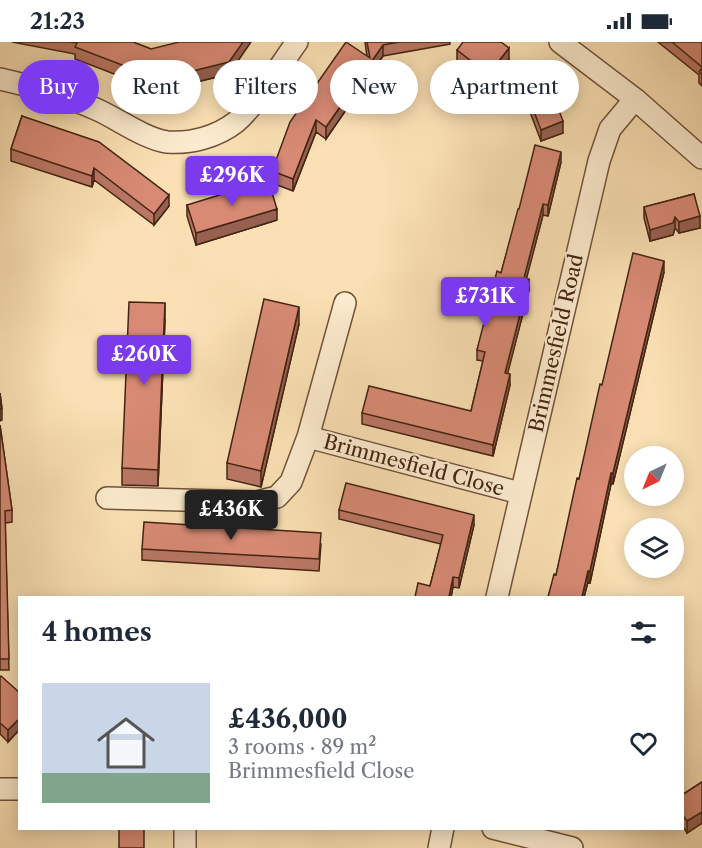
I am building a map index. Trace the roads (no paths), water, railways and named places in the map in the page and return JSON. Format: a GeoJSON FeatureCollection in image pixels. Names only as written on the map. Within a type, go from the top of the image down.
{"type":"FeatureCollection","features":[{"type":"Feature","properties":{"kind":"street"},"geometry":{"type":"LineString","coordinates":[[0,79],[44,89],[164,141],[191,141],[214,135],[238,120],[297,42]]}},
{"type":"Feature","properties":{"kind":"street"},"geometry":{"type":"LineString","coordinates":[[560,42],[635,99],[702,158]]}},
{"type":"Feature","properties":{"kind":"street","name":"Brimmesfield Road"},"geometry":{"type":"LineString","coordinates":[[497,596],[599,161],[610,129],[635,99]]}},
{"type":"Feature","properties":{"kind":"street","name":"Brimmesfield Close"},"geometry":{"type":"LineString","coordinates":[[107,498],[256,502],[277,497],[291,482],[308,437],[345,303]]}},
{"type":"Feature","properties":{"kind":"street","name":"Brimmesfield Close"},"geometry":{"type":"LineString","coordinates":[[308,437],[520,493]]}},
{"type":"Feature","properties":{"kind":"street"},"geometry":{"type":"LineString","coordinates":[[0,789],[18,789]]}},
{"type":"Feature","properties":{"kind":"street"},"geometry":{"type":"LineString","coordinates":[[185,830],[185,848]]}},
{"type":"Feature","properties":{"kind":"street"},"geometry":{"type":"LineString","coordinates":[[439,848],[443,830]]}},
{"type":"Feature","properties":{"kind":"street"},"geometry":{"type":"LineString","coordinates":[[501,830],[572,848]]}}]}
